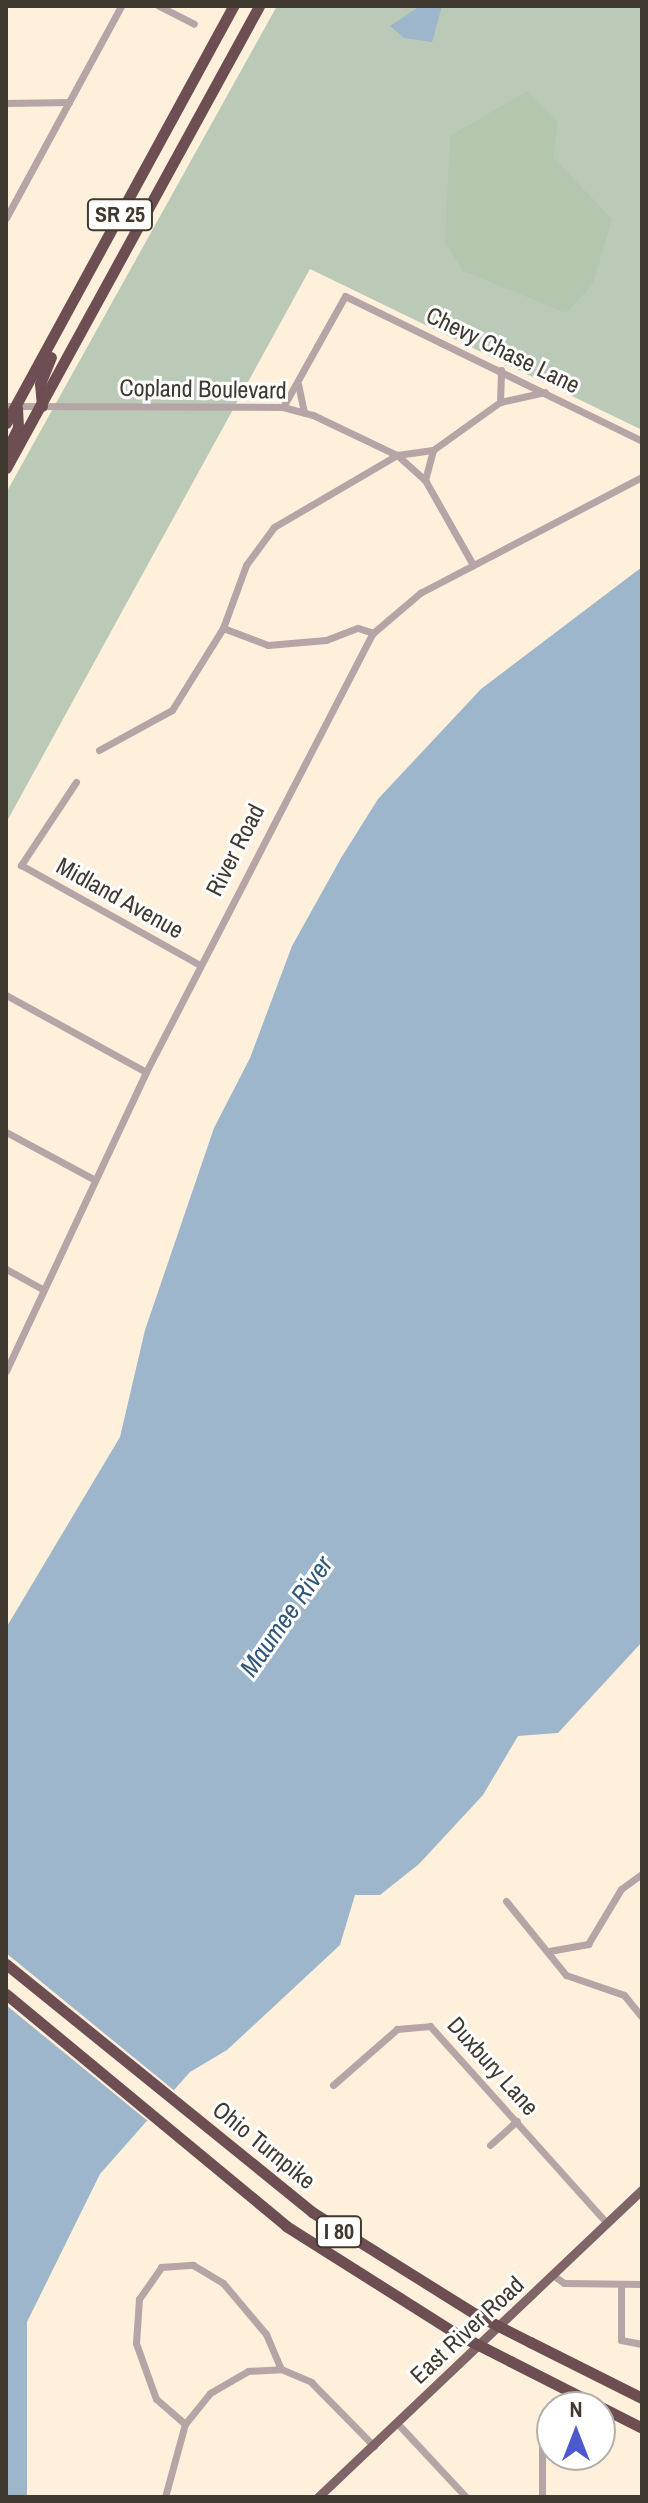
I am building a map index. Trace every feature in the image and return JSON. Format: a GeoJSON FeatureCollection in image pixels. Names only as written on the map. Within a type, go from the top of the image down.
{"type":"FeatureCollection","features":[{"type":"Feature","properties":{"kind":"highway","name":"SR 25"},"geometry":{"type":"LineString","coordinates":[[6,423],[11,406],[74,300],[233,6]]}},
{"type":"Feature","properties":{"kind":"highway","name":"SR 25"},"geometry":{"type":"LineString","coordinates":[[6,468],[259,6]]}},
{"type":"Feature","properties":{"kind":"highway"},"geometry":{"type":"LineString","coordinates":[[42,406],[40,384],[74,300]]}},
{"type":"Feature","properties":{"kind":"highway"},"geometry":{"type":"LineString","coordinates":[[6,452],[18,427],[11,406]]}},
{"type":"Feature","properties":{"kind":"highway","name":"Ohio Turnpike"},"geometry":{"type":"LineString","coordinates":[[6,1964],[213,2133],[357,2244],[475,2314],[642,2398]]}},
{"type":"Feature","properties":{"kind":"highway","name":"Ohio Turnpike"},"geometry":{"type":"LineString","coordinates":[[6,1994],[337,2263],[455,2333],[642,2428]]}},
{"type":"Feature","properties":{"kind":"main road","name":"East River Road"},"geometry":{"type":"LineString","coordinates":[[318,2497],[642,2190]]}},
{"type":"Feature","properties":{"kind":"street"},"geometry":{"type":"LineString","coordinates":[[6,218],[121,6]]}},
{"type":"Feature","properties":{"kind":"street"},"geometry":{"type":"LineString","coordinates":[[159,6],[194,24]]}},
{"type":"Feature","properties":{"kind":"street"},"geometry":{"type":"LineString","coordinates":[[6,103],[69,102]]}},
{"type":"Feature","properties":{"kind":"street","name":"Chevy Chase Lane"},"geometry":{"type":"LineString","coordinates":[[298,382],[345,296],[642,441]]}},
{"type":"Feature","properties":{"kind":"street"},"geometry":{"type":"LineString","coordinates":[[500,402],[501,370]]}},
{"type":"Feature","properties":{"kind":"street"},"geometry":{"type":"LineString","coordinates":[[283,407],[298,382]]}},
{"type":"Feature","properties":{"kind":"street"},"geometry":{"type":"LineString","coordinates":[[298,382],[304,412]]}},
{"type":"Feature","properties":{"kind":"street"},"geometry":{"type":"LineString","coordinates":[[99,750],[167,717],[223,628],[234,589],[264,536],[397,455],[433,450],[500,402],[545,392]]}},
{"type":"Feature","properties":{"kind":"street","name":"Copland Boulevard"},"geometry":{"type":"LineString","coordinates":[[11,406],[283,407],[304,412],[397,455],[425,480],[473,565]]}},
{"type":"Feature","properties":{"kind":"street"},"geometry":{"type":"LineString","coordinates":[[425,480],[433,450]]}},
{"type":"Feature","properties":{"kind":"street","name":"River Road"},"geometry":{"type":"LineString","coordinates":[[6,1371],[146,1072],[373,633],[403,603],[642,477]]}},
{"type":"Feature","properties":{"kind":"street"},"geometry":{"type":"LineString","coordinates":[[223,628],[268,645],[326,640],[358,628],[373,633]]}},
{"type":"Feature","properties":{"kind":"street","name":"Midland Avenue"},"geometry":{"type":"LineString","coordinates":[[76,782],[21,865],[200,965]]}},
{"type":"Feature","properties":{"kind":"street"},"geometry":{"type":"LineString","coordinates":[[6,995],[146,1072]]}},
{"type":"Feature","properties":{"kind":"street"},"geometry":{"type":"LineString","coordinates":[[6,1132],[95,1180]]}},
{"type":"Feature","properties":{"kind":"street"},"geometry":{"type":"LineString","coordinates":[[6,1269],[44,1290]]}},
{"type":"Feature","properties":{"kind":"street"},"geometry":{"type":"LineString","coordinates":[[549,1951],[566,1953],[588,1944],[621,1889],[642,1874]]}},
{"type":"Feature","properties":{"kind":"street"},"geometry":{"type":"LineString","coordinates":[[506,1901],[549,1951],[558,1967],[624,1995],[642,2017]]}},
{"type":"Feature","properties":{"kind":"street"},"geometry":{"type":"LineString","coordinates":[[558,1967],[566,1953]]}},
{"type":"Feature","properties":{"kind":"street","name":"Duxbury Lane"},"geometry":{"type":"LineString","coordinates":[[333,2085],[397,2029],[420,2023],[440,2034],[607,2223]]}},
{"type":"Feature","properties":{"kind":"street"},"geometry":{"type":"LineString","coordinates":[[490,2145],[517,2121]]}},
{"type":"Feature","properties":{"kind":"street"},"geometry":{"type":"LineString","coordinates":[[185,2424],[156,2399],[136,2343],[139,2299],[161,2267],[193,2265],[223,2283],[266,2334],[281,2369]]}},
{"type":"Feature","properties":{"kind":"street"},"geometry":{"type":"LineString","coordinates":[[554,2276],[564,2283],[642,2284]]}},
{"type":"Feature","properties":{"kind":"street"},"geometry":{"type":"LineString","coordinates":[[621,2284],[621,2340],[642,2344]]}},
{"type":"Feature","properties":{"kind":"street"},"geometry":{"type":"LineString","coordinates":[[165,2497],[185,2424],[227,2380],[281,2369],[320,2389],[374,2446]]}},
{"type":"Feature","properties":{"kind":"street"},"geometry":{"type":"LineString","coordinates":[[397,2423],[466,2497]]}},
{"type":"Feature","properties":{"kind":"street"},"geometry":{"type":"LineString","coordinates":[[542,2471],[542,2497]]}},
{"type":"Feature","properties":{"kind":"green space"},"geometry":{"type":"Polygon","coordinates":[[[277,6],[642,6],[642,430],[310,269],[6,823],[6,493],[277,6]]]}},
{"type":"Feature","properties":{"kind":"green space"},"geometry":{"type":"Polygon","coordinates":[[[527,91],[558,122],[553,157],[612,219],[593,284],[566,313],[463,271],[445,243],[450,136],[527,91]]]}},
{"type":"Feature","properties":{"kind":"water"},"geometry":{"type":"Polygon","coordinates":[[[420,6],[442,6],[432,42],[404,38],[390,26],[420,6]]]}},
{"type":"Feature","properties":{"kind":"water","name":"Maumee River"},"geometry":{"type":"Polygon","coordinates":[[[642,567],[642,1642],[558,1733],[518,1736],[483,1795],[419,1864],[380,1895],[355,1895],[340,1945],[227,2050],[190,2072],[100,2174],[27,2322],[27,2497],[6,2497],[6,1628],[120,1437],[145,1330],[214,1128],[250,1058],[292,946],[341,858],[378,799],[481,689],[642,567]]]}},
{"type":"Feature","properties":{"kind":"pier"},"geometry":{"type":"Polygon","coordinates":[[[6,1953],[176,2092],[149,2122],[6,2005],[6,1953]]]}}]}
